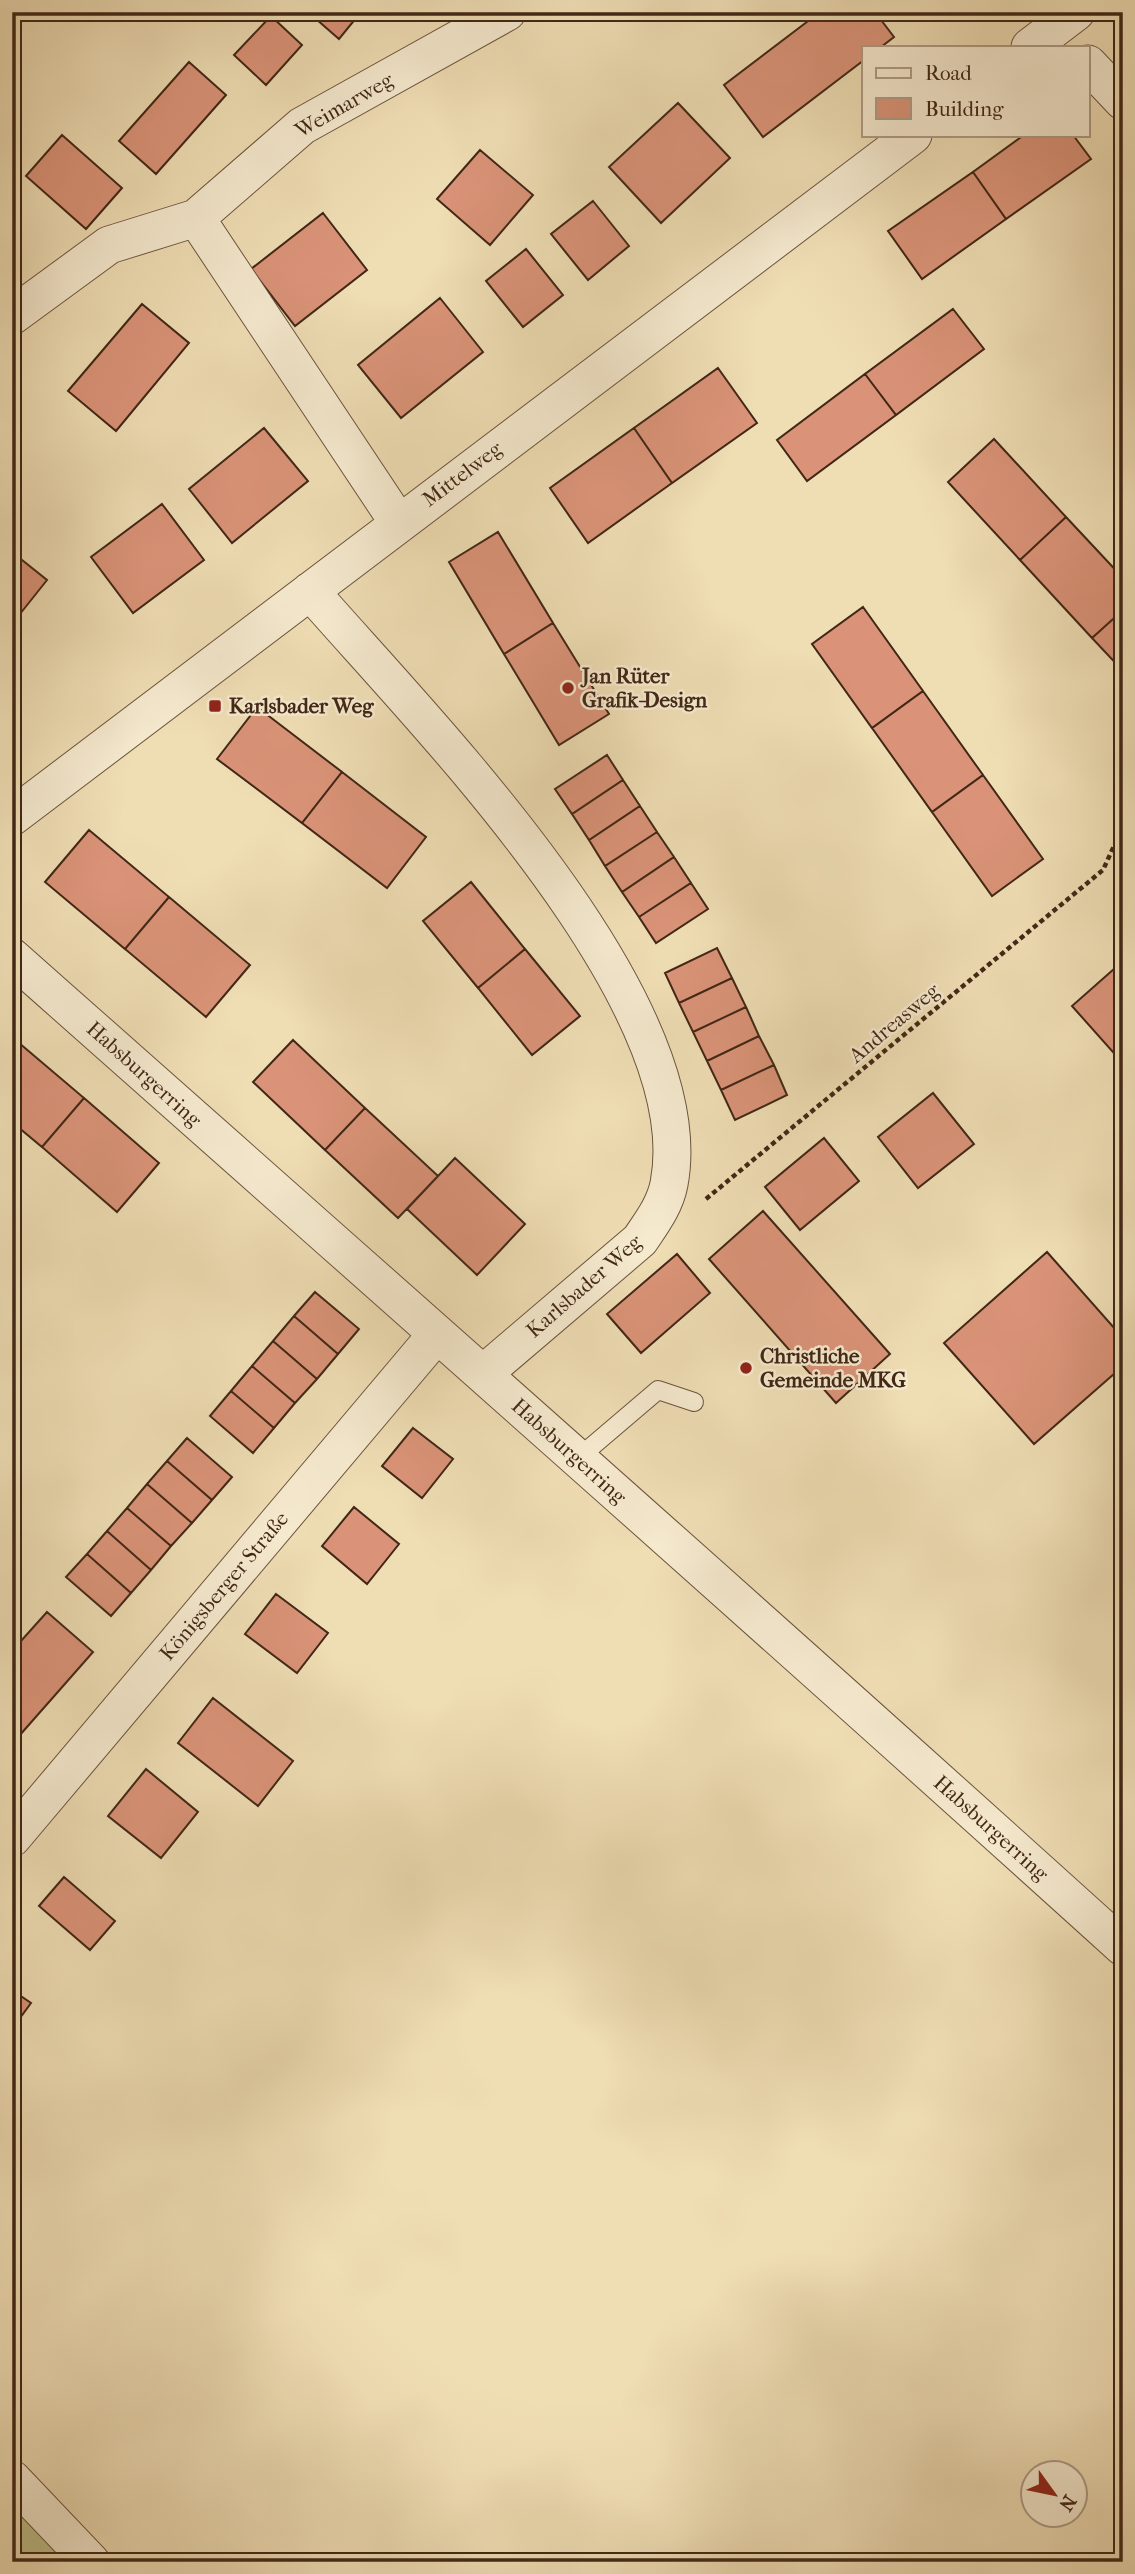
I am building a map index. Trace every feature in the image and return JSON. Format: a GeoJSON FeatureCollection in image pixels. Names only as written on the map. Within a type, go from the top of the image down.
{"type":"FeatureCollection","features":[{"type":"Feature","properties":{"kind":"street","name":"Weimarweg"},"geometry":{"type":"LineString","coordinates":[[12,316],[109,245],[196,218],[302,125],[507,12]]}},
{"type":"Feature","properties":{"kind":"street"},"geometry":{"type":"LineString","coordinates":[[1090,66],[1123,101]]}},
{"type":"Feature","properties":{"kind":"street","name":"Mittelweg"},"geometry":{"type":"LineString","coordinates":[[12,817],[310,592],[398,522],[912,136]]}},
{"type":"Feature","properties":{"kind":"street"},"geometry":{"type":"LineString","coordinates":[[196,218],[398,522]]}},
{"type":"Feature","properties":{"kind":"street","name":"Karlsbader Weg"},"geometry":{"type":"LineString","coordinates":[[310,592],[519,831],[584,924],[629,1002],[655,1060],[667,1100],[672,1146],[669,1185],[659,1214],[640,1240],[484,1373]]}},
{"type":"Feature","properties":{"kind":"street","name":"Habsburgerring"},"geometry":{"type":"LineString","coordinates":[[12,957],[484,1373],[1123,1947]]}},
{"type":"Feature","properties":{"kind":"street","name":"Königsberger Straße"},"geometry":{"type":"LineString","coordinates":[[12,1838],[437,1334]]}},
{"type":"Feature","properties":{"kind":"street"},"geometry":{"type":"LineString","coordinates":[[12,2479],[91,2562]]}},
{"type":"Feature","properties":{"kind":"lane"},"geometry":{"type":"LineString","coordinates":[[578,1459],[658,1390],[694,1402]]}},
{"type":"Feature","properties":{"kind":"path","name":"Andreasweg"},"geometry":{"type":"LineString","coordinates":[[659,1214],[701,1203],[1103,870],[1123,826]]}},
{"type":"Feature","properties":{"kind":"green space"},"geometry":{"type":"Polygon","coordinates":[[[12,2494],[78,2562],[12,2562],[12,2494]]]}},
{"type":"Feature","properties":{"kind":"building"},"geometry":{"type":"Polygon","coordinates":[[[308,12],[361,12],[339,39],[308,12]]]}},
{"type":"Feature","properties":{"kind":"building"},"geometry":{"type":"Polygon","coordinates":[[[820,12],[875,12],[894,37],[882,46],[862,46],[862,62],[763,137],[724,85],[820,12]]]}},
{"type":"Feature","properties":{"kind":"building"},"geometry":{"type":"Polygon","coordinates":[[[271,16],[302,45],[266,85],[234,55],[271,16]]]}},
{"type":"Feature","properties":{"kind":"building"},"geometry":{"type":"Polygon","coordinates":[[[189,62],[226,95],[156,174],[119,141],[189,62]]]}},
{"type":"Feature","properties":{"kind":"building"},"geometry":{"type":"Polygon","coordinates":[[[678,103],[730,158],[661,223],[609,167],[678,103]]]}},
{"type":"Feature","properties":{"kind":"building"},"geometry":{"type":"Polygon","coordinates":[[[62,135],[122,188],[86,229],[26,176],[62,135]]]}},
{"type":"Feature","properties":{"kind":"building"},"geometry":{"type":"Polygon","coordinates":[[[1023,136],[1074,136],[1091,159],[1006,219],[973,172],[1023,136]]]}},
{"type":"Feature","properties":{"kind":"building"},"geometry":{"type":"Polygon","coordinates":[[[480,150],[533,195],[490,245],[437,199],[480,150]]]}},
{"type":"Feature","properties":{"kind":"building"},"geometry":{"type":"Polygon","coordinates":[[[973,172],[1006,219],[922,279],[888,231],[973,172]]]}},
{"type":"Feature","properties":{"kind":"building"},"geometry":{"type":"Polygon","coordinates":[[[593,201],[629,246],[588,280],[551,234],[593,201]]]}},
{"type":"Feature","properties":{"kind":"building"},"geometry":{"type":"Polygon","coordinates":[[[323,213],[367,270],[295,326],[251,269],[323,213]]]}},
{"type":"Feature","properties":{"kind":"building"},"geometry":{"type":"Polygon","coordinates":[[[526,249],[563,295],[523,327],[486,281],[526,249]]]}},
{"type":"Feature","properties":{"kind":"building"},"geometry":{"type":"Polygon","coordinates":[[[440,298],[483,352],[401,418],[358,365],[440,298]]]}},
{"type":"Feature","properties":{"kind":"building"},"geometry":{"type":"Polygon","coordinates":[[[142,304],[189,343],[116,431],[68,391],[142,304]]]}},
{"type":"Feature","properties":{"kind":"building"},"geometry":{"type":"Polygon","coordinates":[[[953,309],[984,349],[896,415],[865,374],[953,309]]]}},
{"type":"Feature","properties":{"kind":"building"},"geometry":{"type":"Polygon","coordinates":[[[718,368],[757,423],[672,483],[634,428],[718,368]]]}},
{"type":"Feature","properties":{"kind":"building"},"geometry":{"type":"Polygon","coordinates":[[[865,374],[896,415],[807,481],[777,440],[865,374]]]}},
{"type":"Feature","properties":{"kind":"building"},"geometry":{"type":"Polygon","coordinates":[[[264,428],[308,481],[232,543],[189,489],[264,428]]]}},
{"type":"Feature","properties":{"kind":"building"},"geometry":{"type":"Polygon","coordinates":[[[634,428],[672,483],[588,543],[550,488],[634,428]]]}},
{"type":"Feature","properties":{"kind":"building"},"geometry":{"type":"Polygon","coordinates":[[[994,439],[1066,517],[1020,560],[948,482],[994,439]]]}},
{"type":"Feature","properties":{"kind":"building"},"geometry":{"type":"Polygon","coordinates":[[[162,504],[204,560],[133,613],[91,557],[162,504]]]}},
{"type":"Feature","properties":{"kind":"building"},"geometry":{"type":"Polygon","coordinates":[[[1066,517],[1123,578],[1123,610],[1092,638],[1020,560],[1066,517]]]}},
{"type":"Feature","properties":{"kind":"building"},"geometry":{"type":"Polygon","coordinates":[[[498,532],[553,623],[504,654],[449,562],[498,532]]]}},
{"type":"Feature","properties":{"kind":"building"},"geometry":{"type":"Polygon","coordinates":[[[12,552],[47,580],[12,624],[12,552]]]}},
{"type":"Feature","properties":{"kind":"building"},"geometry":{"type":"Polygon","coordinates":[[[863,607],[923,691],[872,728],[812,644],[863,607]]]}},
{"type":"Feature","properties":{"kind":"building"},"geometry":{"type":"Polygon","coordinates":[[[1123,610],[1123,671],[1092,638],[1123,610]]]}},
{"type":"Feature","properties":{"kind":"building"},"geometry":{"type":"Polygon","coordinates":[[[553,623],[609,714],[559,745],[504,654],[553,623]]]}},
{"type":"Feature","properties":{"kind":"building"},"geometry":{"type":"Polygon","coordinates":[[[923,691],[983,775],[932,812],[872,728],[923,691]]]}},
{"type":"Feature","properties":{"kind":"building"},"geometry":{"type":"Polygon","coordinates":[[[257,707],[342,772],[302,823],[217,759],[257,707]]]}},
{"type":"Feature","properties":{"kind":"building"},"geometry":{"type":"Polygon","coordinates":[[[607,755],[623,780],[572,814],[555,789],[607,755]]]}},
{"type":"Feature","properties":{"kind":"building"},"geometry":{"type":"Polygon","coordinates":[[[342,772],[426,837],[387,888],[302,823],[342,772]]]}},
{"type":"Feature","properties":{"kind":"building"},"geometry":{"type":"Polygon","coordinates":[[[983,775],[1043,859],[992,896],[932,812],[983,775]]]}},
{"type":"Feature","properties":{"kind":"building"},"geometry":{"type":"Polygon","coordinates":[[[623,780],[640,806],[589,840],[572,814],[623,780]]]}},
{"type":"Feature","properties":{"kind":"building"},"geometry":{"type":"Polygon","coordinates":[[[640,806],[657,832],[605,866],[589,840],[640,806]]]}},
{"type":"Feature","properties":{"kind":"building"},"geometry":{"type":"Polygon","coordinates":[[[89,830],[169,897],[125,949],[45,882],[89,830]]]}},
{"type":"Feature","properties":{"kind":"building"},"geometry":{"type":"Polygon","coordinates":[[[657,832],[674,857],[622,892],[605,866],[657,832]]]}},
{"type":"Feature","properties":{"kind":"building"},"geometry":{"type":"Polygon","coordinates":[[[674,857],[691,883],[639,917],[622,892],[674,857]]]}},
{"type":"Feature","properties":{"kind":"building"},"geometry":{"type":"Polygon","coordinates":[[[471,882],[525,949],[478,988],[423,921],[471,882]]]}},
{"type":"Feature","properties":{"kind":"building"},"geometry":{"type":"Polygon","coordinates":[[[691,883],[708,909],[656,943],[639,917],[691,883]]]}},
{"type":"Feature","properties":{"kind":"building"},"geometry":{"type":"Polygon","coordinates":[[[169,897],[250,965],[206,1017],[125,949],[169,897]]]}},
{"type":"Feature","properties":{"kind":"building"},"geometry":{"type":"Polygon","coordinates":[[[717,948],[732,978],[679,1003],[665,973],[717,948]]]}},
{"type":"Feature","properties":{"kind":"building"},"geometry":{"type":"Polygon","coordinates":[[[525,949],[580,1016],[532,1055],[478,988],[525,949]]]}},
{"type":"Feature","properties":{"kind":"building"},"geometry":{"type":"Polygon","coordinates":[[[1123,961],[1123,1058],[1120,1060],[1072,1006],[1123,961]]]}},
{"type":"Feature","properties":{"kind":"building"},"geometry":{"type":"Polygon","coordinates":[[[732,978],[746,1007],[693,1032],[679,1003],[732,978]]]}},
{"type":"Feature","properties":{"kind":"building"},"geometry":{"type":"Polygon","coordinates":[[[746,1007],[759,1036],[707,1061],[693,1032],[746,1007]]]}},
{"type":"Feature","properties":{"kind":"building"},"geometry":{"type":"Polygon","coordinates":[[[759,1036],[774,1065],[721,1090],[707,1061],[759,1036]]]}},
{"type":"Feature","properties":{"kind":"building"},"geometry":{"type":"Polygon","coordinates":[[[12,1037],[84,1098],[42,1147],[12,1122],[12,1037]]]}},
{"type":"Feature","properties":{"kind":"building"},"geometry":{"type":"Polygon","coordinates":[[[293,1040],[365,1108],[325,1150],[253,1082],[293,1040]]]}},
{"type":"Feature","properties":{"kind":"building"},"geometry":{"type":"Polygon","coordinates":[[[774,1065],[787,1095],[735,1120],[721,1090],[774,1065]]]}},
{"type":"Feature","properties":{"kind":"building"},"geometry":{"type":"Polygon","coordinates":[[[933,1093],[974,1144],[918,1188],[878,1137],[933,1093]]]}},
{"type":"Feature","properties":{"kind":"building"},"geometry":{"type":"Polygon","coordinates":[[[84,1098],[159,1163],[117,1212],[42,1147],[84,1098]]]}},
{"type":"Feature","properties":{"kind":"building"},"geometry":{"type":"Polygon","coordinates":[[[365,1108],[438,1176],[398,1218],[325,1150],[365,1108]]]}},
{"type":"Feature","properties":{"kind":"building"},"geometry":{"type":"Polygon","coordinates":[[[824,1138],[859,1181],[800,1230],[765,1187],[824,1138]]]}},
{"type":"Feature","properties":{"kind":"building"},"geometry":{"type":"Polygon","coordinates":[[[455,1158],[525,1224],[477,1275],[407,1209],[455,1158]]]}},
{"type":"Feature","properties":{"kind":"building"},"geometry":{"type":"Polygon","coordinates":[[[763,1211],[890,1354],[836,1403],[709,1259],[763,1211]]]}},
{"type":"Feature","properties":{"kind":"building"},"geometry":{"type":"Polygon","coordinates":[[[1047,1252],[1123,1338],[1123,1366],[1034,1444],[944,1343],[1047,1252]]]}},
{"type":"Feature","properties":{"kind":"building"},"geometry":{"type":"Polygon","coordinates":[[[677,1254],[710,1293],[641,1353],[607,1314],[677,1254]]]}},
{"type":"Feature","properties":{"kind":"building"},"geometry":{"type":"Polygon","coordinates":[[[315,1292],[359,1329],[338,1354],[294,1316],[315,1292]]]}},
{"type":"Feature","properties":{"kind":"building"},"geometry":{"type":"Polygon","coordinates":[[[294,1316],[338,1354],[317,1379],[273,1341],[294,1316]]]}},
{"type":"Feature","properties":{"kind":"building"},"geometry":{"type":"Polygon","coordinates":[[[273,1341],[317,1379],[295,1403],[252,1366],[273,1341]]]}},
{"type":"Feature","properties":{"kind":"building"},"geometry":{"type":"Polygon","coordinates":[[[252,1366],[295,1403],[274,1428],[231,1391],[252,1366]]]}},
{"type":"Feature","properties":{"kind":"building"},"geometry":{"type":"Polygon","coordinates":[[[231,1391],[274,1428],[253,1453],[210,1416],[231,1391]]]}},
{"type":"Feature","properties":{"kind":"building"},"geometry":{"type":"Polygon","coordinates":[[[413,1428],[453,1459],[422,1498],[382,1466],[413,1428]]]}},
{"type":"Feature","properties":{"kind":"building"},"geometry":{"type":"Polygon","coordinates":[[[187,1438],[232,1477],[212,1500],[167,1461],[187,1438]]]}},
{"type":"Feature","properties":{"kind":"building"},"geometry":{"type":"Polygon","coordinates":[[[167,1461],[212,1500],[192,1523],[147,1484],[167,1461]]]}},
{"type":"Feature","properties":{"kind":"building"},"geometry":{"type":"Polygon","coordinates":[[[147,1484],[192,1523],[171,1546],[127,1508],[147,1484]]]}},
{"type":"Feature","properties":{"kind":"building"},"geometry":{"type":"Polygon","coordinates":[[[354,1507],[399,1544],[367,1584],[322,1546],[354,1507]]]}},
{"type":"Feature","properties":{"kind":"building"},"geometry":{"type":"Polygon","coordinates":[[[127,1508],[171,1546],[151,1570],[107,1531],[127,1508]]]}},
{"type":"Feature","properties":{"kind":"building"},"geometry":{"type":"Polygon","coordinates":[[[107,1531],[151,1570],[131,1593],[87,1554],[107,1531]]]}},
{"type":"Feature","properties":{"kind":"building"},"geometry":{"type":"Polygon","coordinates":[[[87,1554],[131,1593],[111,1616],[66,1577],[87,1554]]]}},
{"type":"Feature","properties":{"kind":"building"},"geometry":{"type":"Polygon","coordinates":[[[276,1594],[328,1633],[297,1673],[245,1634],[276,1594]]]}},
{"type":"Feature","properties":{"kind":"building"},"geometry":{"type":"Polygon","coordinates":[[[47,1612],[93,1652],[12,1744],[12,1651],[47,1612]]]}},
{"type":"Feature","properties":{"kind":"building"},"geometry":{"type":"Polygon","coordinates":[[[213,1698],[293,1761],[258,1806],[178,1743],[213,1698]]]}},
{"type":"Feature","properties":{"kind":"building"},"geometry":{"type":"Polygon","coordinates":[[[146,1769],[198,1812],[161,1858],[108,1816],[146,1769]]]}},
{"type":"Feature","properties":{"kind":"building"},"geometry":{"type":"Polygon","coordinates":[[[64,1877],[115,1921],[90,1950],[39,1906],[64,1877]]]}},
{"type":"Feature","properties":{"kind":"building"},"geometry":{"type":"Polygon","coordinates":[[[12,1990],[31,2003],[12,2029],[12,1990]]]}},
{"type":"Feature","properties":{"kind":"place","name":"Jan Rüter Grafik-Design"},"geometry":{"type":"Point","coordinates":[568,688]}},
{"type":"Feature","properties":{"kind":"place","name":"Karlsbader Weg"},"geometry":{"type":"Point","coordinates":[215,706]}},
{"type":"Feature","properties":{"kind":"place","name":"Christliche Gemeinde MKG"},"geometry":{"type":"Point","coordinates":[746,1368]}}]}
